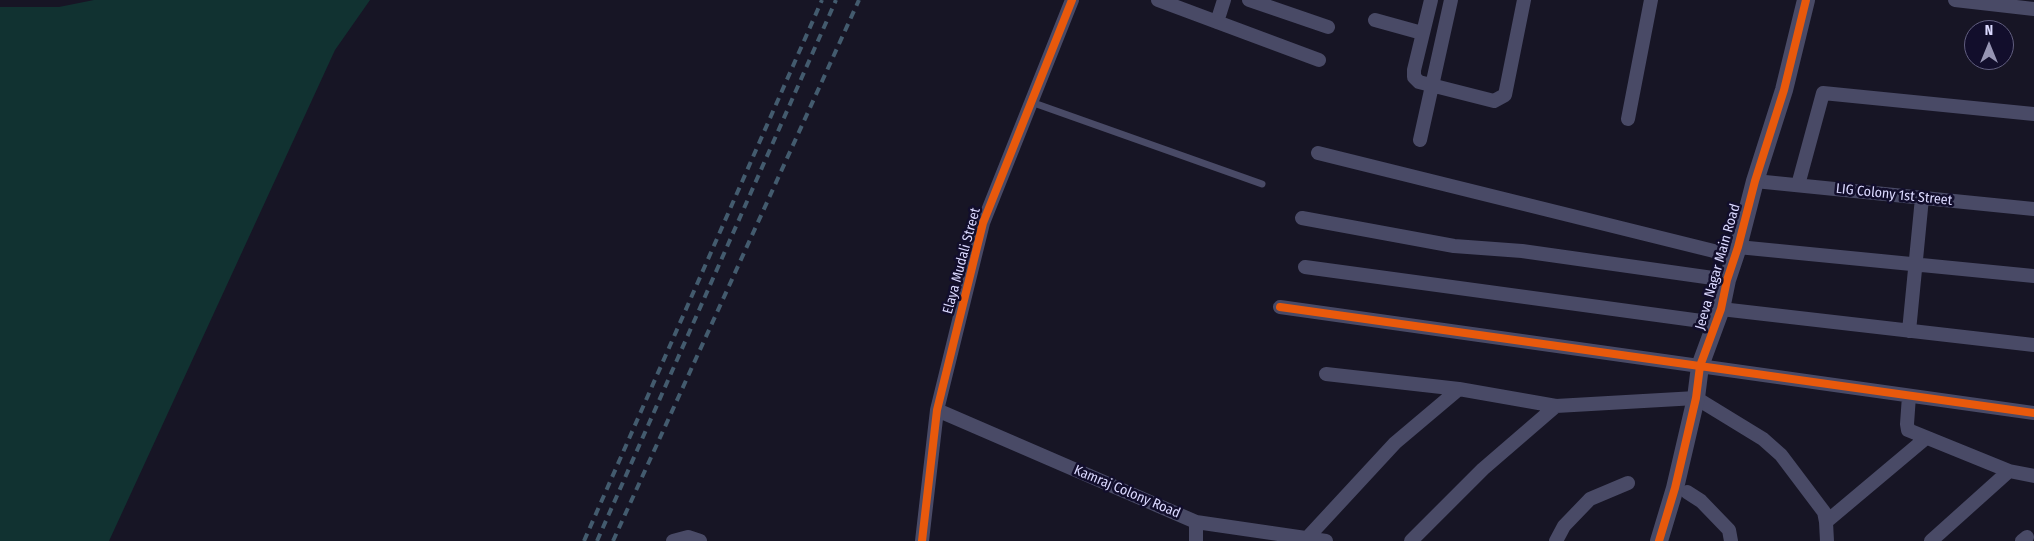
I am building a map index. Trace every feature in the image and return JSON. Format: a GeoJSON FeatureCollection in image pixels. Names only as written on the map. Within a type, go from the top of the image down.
{"type":"FeatureCollection","features":[{"type":"Feature","properties":{"kind":"street","name":"Elaya Mudali Street"},"geometry":{"type":"LineString","coordinates":[[922,541],[937,410],[983,223],[1072,0]]}},
{"type":"Feature","properties":{"kind":"street"},"geometry":{"type":"LineString","coordinates":[[1158,0],[1320,60]]}},
{"type":"Feature","properties":{"kind":"street"},"geometry":{"type":"LineString","coordinates":[[1217,22],[1224,0]]}},
{"type":"Feature","properties":{"kind":"street"},"geometry":{"type":"LineString","coordinates":[[1249,0],[1328,27]]}},
{"type":"Feature","properties":{"kind":"street"},"geometry":{"type":"LineString","coordinates":[[1431,0],[1422,33],[1414,77],[1419,82],[1494,101],[1505,95],[1524,0]]}},
{"type":"Feature","properties":{"kind":"street"},"geometry":{"type":"LineString","coordinates":[[1420,140],[1450,0]]}},
{"type":"Feature","properties":{"kind":"street"},"geometry":{"type":"LineString","coordinates":[[1628,119],[1651,0]]}},
{"type":"Feature","properties":{"kind":"street","name":"Jeeva Nagar Main Road"},"geometry":{"type":"LineString","coordinates":[[1659,541],[1675,488],[1696,398],[1700,366],[1718,316],[1755,181],[1784,90],[1806,0]]}},
{"type":"Feature","properties":{"kind":"street"},"geometry":{"type":"LineString","coordinates":[[1956,0],[2034,9]]}},
{"type":"Feature","properties":{"kind":"street"},"geometry":{"type":"LineString","coordinates":[[1375,20],[1422,33]]}},
{"type":"Feature","properties":{"kind":"street"},"geometry":{"type":"LineString","coordinates":[[1798,185],[1823,92],[2034,114]]}},
{"type":"Feature","properties":{"kind":"street"},"geometry":{"type":"LineString","coordinates":[[1318,153],[1736,251],[1914,264],[2034,276]]}},
{"type":"Feature","properties":{"kind":"street","name":"LIG Colony 1st Street"},"geometry":{"type":"LineString","coordinates":[[1755,181],[2034,210]]}},
{"type":"Feature","properties":{"kind":"street"},"geometry":{"type":"LineString","coordinates":[[1909,331],[1914,264],[1922,198]]}},
{"type":"Feature","properties":{"kind":"street"},"geometry":{"type":"LineString","coordinates":[[1302,218],[1454,246],[1522,251],[1727,280]]}},
{"type":"Feature","properties":{"kind":"street"},"geometry":{"type":"LineString","coordinates":[[1305,267],[1718,316],[1909,331],[2034,346]]}},
{"type":"Feature","properties":{"kind":"street"},"geometry":{"type":"LineString","coordinates":[[1280,307],[2034,413]]}},
{"type":"Feature","properties":{"kind":"street"},"geometry":{"type":"LineString","coordinates":[[1326,374],[1459,389],[1556,406],[1696,398],[1763,439],[1781,455],[1824,512],[1827,541]]}},
{"type":"Feature","properties":{"kind":"street"},"geometry":{"type":"LineString","coordinates":[[1308,537],[1395,443],[1459,389]]}},
{"type":"Feature","properties":{"kind":"street"},"geometry":{"type":"LineString","coordinates":[[1909,396],[1906,424],[1908,430],[2010,470],[2034,476]]}},
{"type":"Feature","properties":{"kind":"street"},"geometry":{"type":"LineString","coordinates":[[1411,541],[1483,469],[1556,406]]}},
{"type":"Feature","properties":{"kind":"street","name":"Kamraj Colony Road"},"geometry":{"type":"LineString","coordinates":[[937,410],[1196,522],[1326,541]]}},
{"type":"Feature","properties":{"kind":"street"},"geometry":{"type":"LineString","coordinates":[[1826,522],[1926,438]]}},
{"type":"Feature","properties":{"kind":"street"},"geometry":{"type":"LineString","coordinates":[[1931,541],[2010,470]]}},
{"type":"Feature","properties":{"kind":"street"},"geometry":{"type":"LineString","coordinates":[[1556,541],[1564,526],[1590,499],[1628,483]]}},
{"type":"Feature","properties":{"kind":"street"},"geometry":{"type":"LineString","coordinates":[[1687,492],[1701,501],[1729,530],[1731,541]]}},
{"type":"Feature","properties":{"kind":"street"},"geometry":{"type":"LineString","coordinates":[[1196,522],[1196,541]]}},
{"type":"Feature","properties":{"kind":"street"},"geometry":{"type":"LineString","coordinates":[[673,541],[688,537],[700,541]]}},
{"type":"Feature","properties":{"kind":"lane"},"geometry":{"type":"LineString","coordinates":[[1032,102],[1262,184]]}},
{"type":"Feature","properties":{"kind":"green space"},"geometry":{"type":"Polygon","coordinates":[[[94,0],[370,0],[335,50],[109,541],[0,541],[0,7],[59,7],[94,0]]]}},
{"type":"Feature","properties":{"kind":"railway"},"geometry":{"type":"LineString","coordinates":[[584,541],[822,0]]}},
{"type":"Feature","properties":{"kind":"railway"},"geometry":{"type":"LineString","coordinates":[[597,541],[836,0]]}},
{"type":"Feature","properties":{"kind":"railway"},"geometry":{"type":"LineString","coordinates":[[613,541],[859,0]]}},
{"type":"Feature","properties":{"kind":"cycle path"},"geometry":{"type":"LineString","coordinates":[[922,541],[937,410],[983,223],[1072,0]]}},
{"type":"Feature","properties":{"kind":"cycle path"},"geometry":{"type":"LineString","coordinates":[[1659,541],[1675,488],[1696,398],[1700,366],[1721,309],[1727,280],[1738,247],[1755,181],[1784,90],[1806,0]]}},
{"type":"Feature","properties":{"kind":"cycle path"},"geometry":{"type":"LineString","coordinates":[[1280,307],[2034,413]]}}]}
